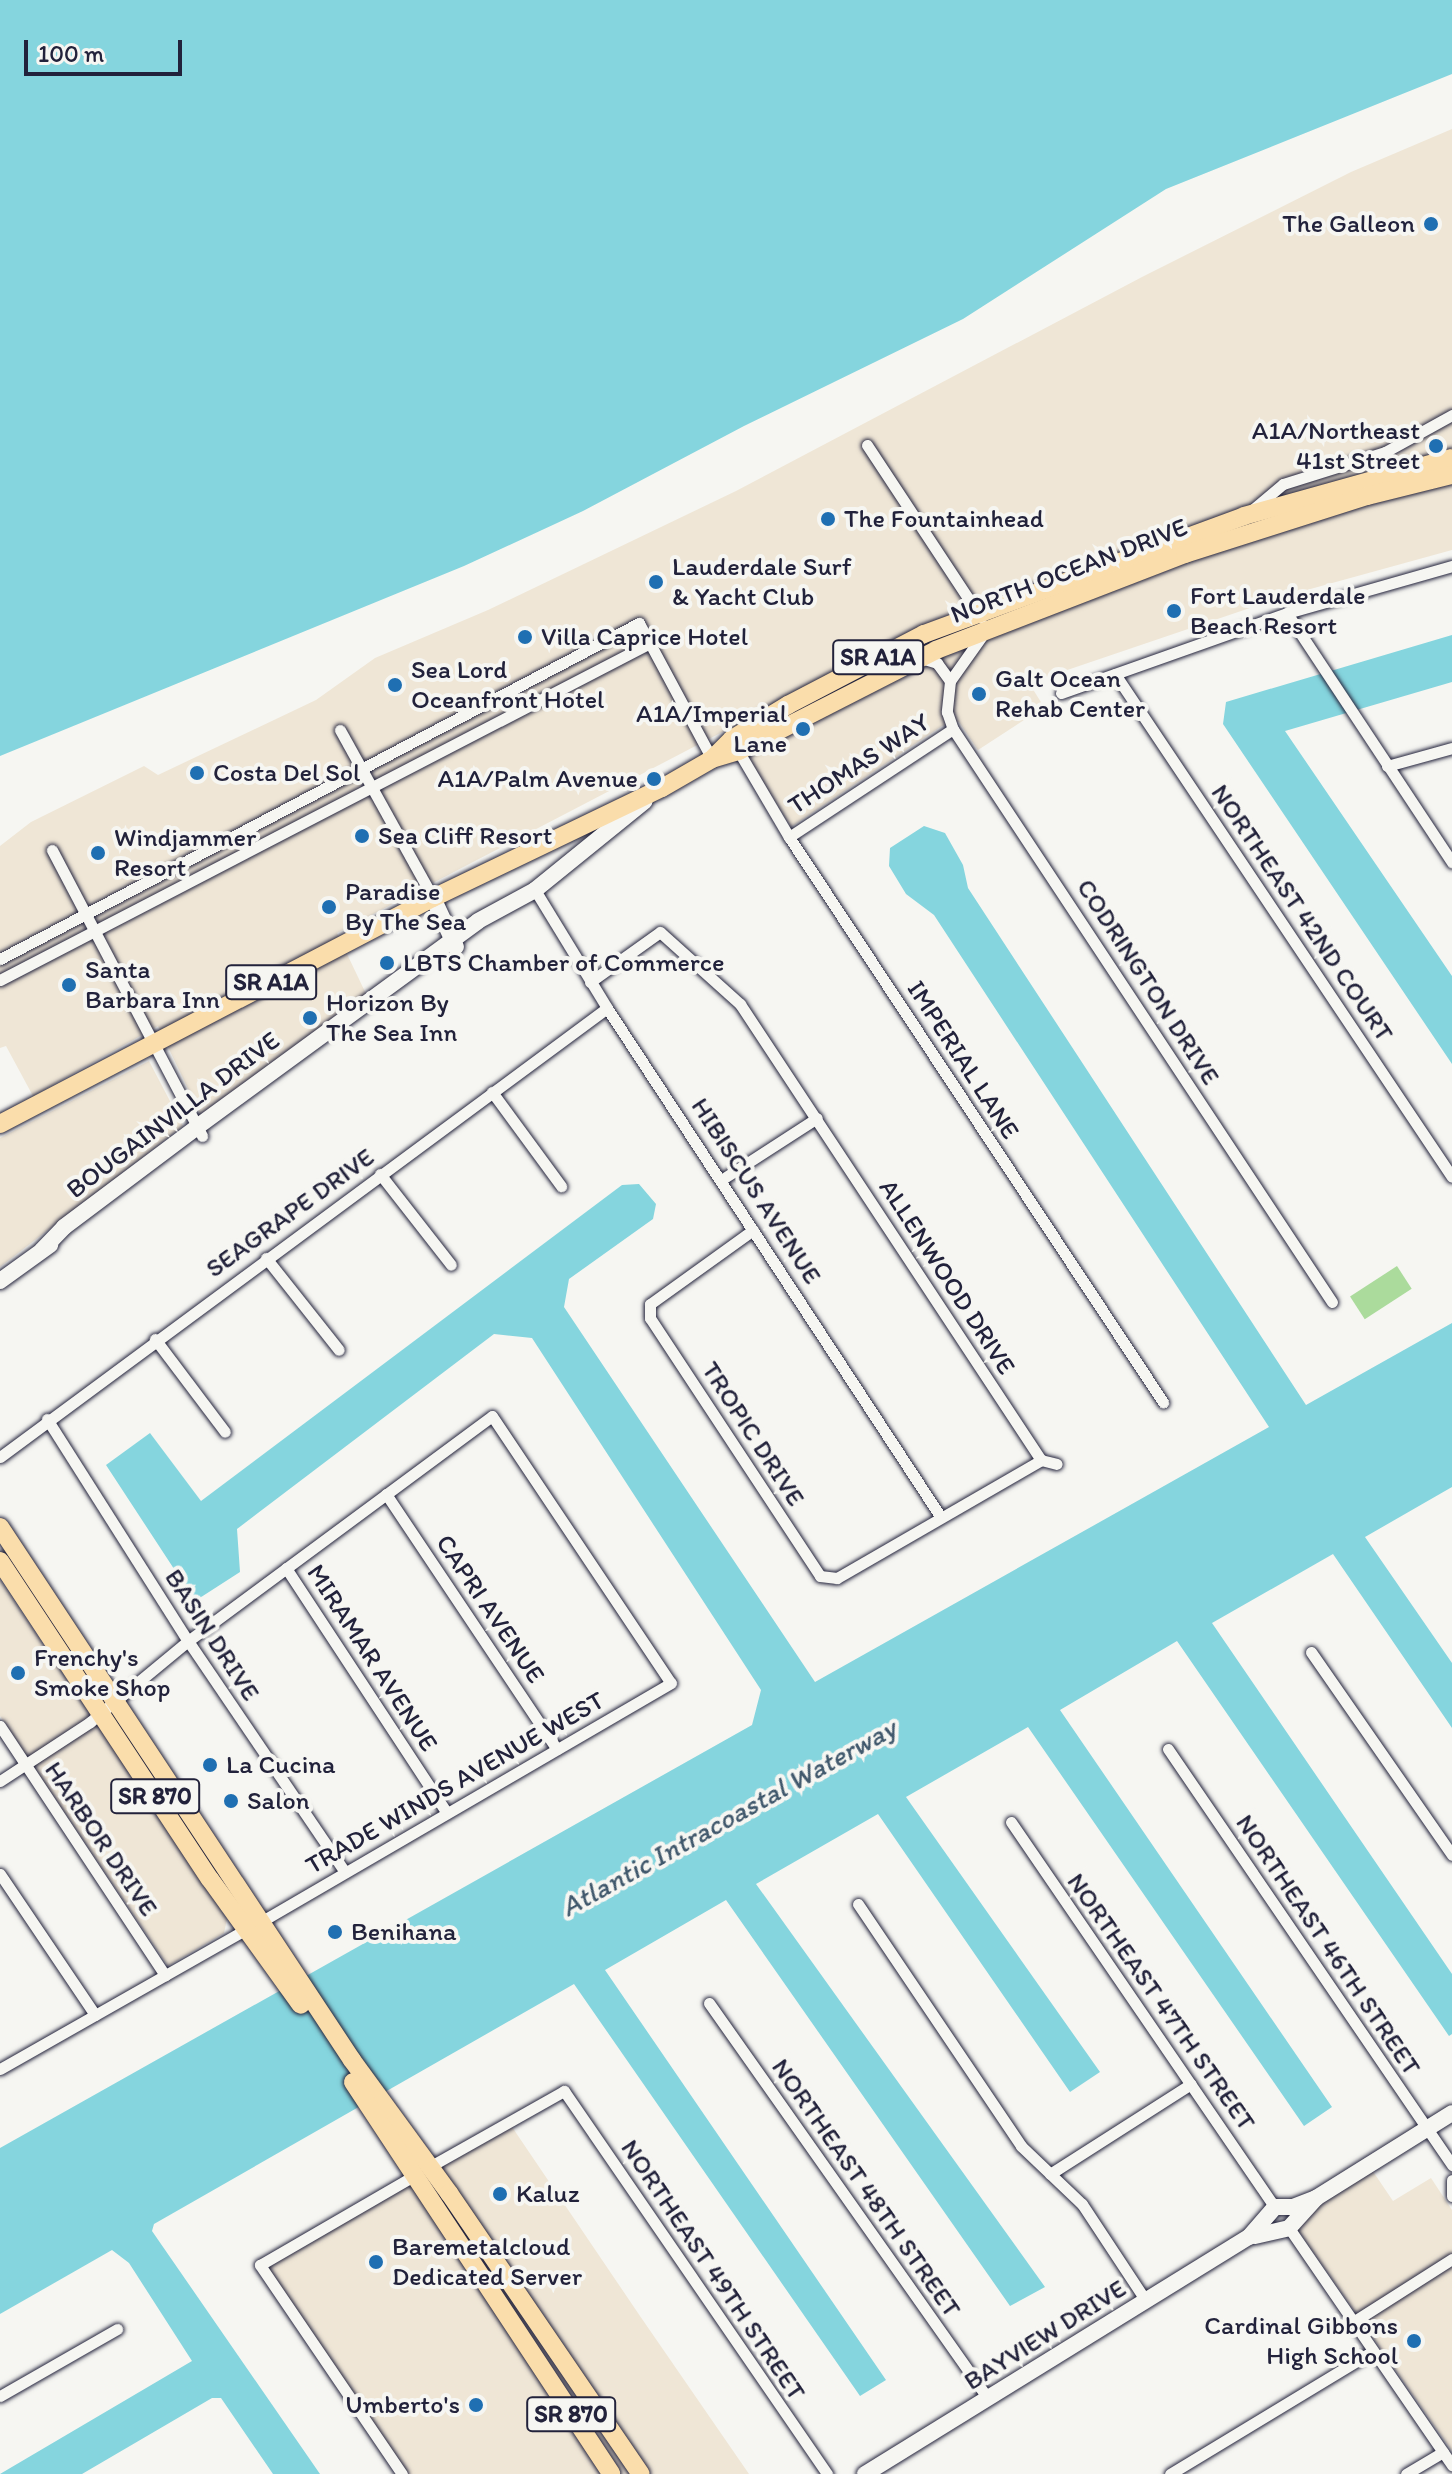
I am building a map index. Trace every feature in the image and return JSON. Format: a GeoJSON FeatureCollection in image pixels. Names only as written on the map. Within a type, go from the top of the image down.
{"type":"FeatureCollection","features":[{"type":"Feature","properties":{"kind":"main road","name":"SR A1A"},"geometry":{"type":"LineString","coordinates":[[1360,490],[1452,458]]}},
{"type":"Feature","properties":{"kind":"main road","name":"SR A1A"},"geometry":{"type":"LineString","coordinates":[[1360,490],[1452,475]]}},
{"type":"Feature","properties":{"kind":"main road","name":"NORTH OCEAN DRIVE"},"geometry":{"type":"LineString","coordinates":[[662,788],[892,650],[1185,554],[1360,490]]}},
{"type":"Feature","properties":{"kind":"main road","name":"NORTH OCEAN DRIVE"},"geometry":{"type":"LineString","coordinates":[[736,745],[920,658],[983,622],[1244,516],[1360,490]]}},
{"type":"Feature","properties":{"kind":"main road","name":"SR A1A"},"geometry":{"type":"LineString","coordinates":[[0,1124],[433,898],[662,788]]}},
{"type":"Feature","properties":{"kind":"main road","name":"SR 870"},"geometry":{"type":"LineString","coordinates":[[0,1527],[233,1913],[253,1926]]}},
{"type":"Feature","properties":{"kind":"main road","name":"SR 870"},"geometry":{"type":"LineString","coordinates":[[0,1561],[107,1706],[380,2112],[412,2177],[611,2474]]}},
{"type":"Feature","properties":{"kind":"main road","name":"SR 870"},"geometry":{"type":"LineString","coordinates":[[380,2112],[449,2193],[641,2474]]}},
{"type":"Feature","properties":{"kind":"main road"},"geometry":{"type":"LineString","coordinates":[[412,2177],[430,2181],[449,2193]]}},
{"type":"Feature","properties":{"kind":"main road"},"geometry":{"type":"LineString","coordinates":[[537,2363],[567,2368]]}},
{"type":"Feature","properties":{"kind":"main road"},"geometry":{"type":"LineString","coordinates":[[550,2382],[568,2382],[584,2392]]}},
{"type":"Feature","properties":{"kind":"street"},"geometry":{"type":"LineString","coordinates":[[1244,516],[1283,484],[1385,452],[1452,415]]}},
{"type":"Feature","properties":{"kind":"street"},"geometry":{"type":"LineString","coordinates":[[867,445],[983,622],[950,681],[937,663],[920,658]]}},
{"type":"Feature","properties":{"kind":"street"},"geometry":{"type":"LineString","coordinates":[[1061,693],[1287,613],[1452,566]]}},
{"type":"Feature","properties":{"kind":"street"},"geometry":{"type":"LineString","coordinates":[[1287,613],[1452,862]]}},
{"type":"Feature","properties":{"kind":"street"},"geometry":{"type":"LineString","coordinates":[[0,959],[639,623],[712,759]]}},
{"type":"Feature","properties":{"kind":"street"},"geometry":{"type":"LineString","coordinates":[[0,980],[650,643]]}},
{"type":"Feature","properties":{"kind":"street","name":"NORTHEAST 42ND COURT"},"geometry":{"type":"LineString","coordinates":[[1115,674],[1452,1177]]}},
{"type":"Feature","properties":{"kind":"street","name":"CODRINGTON DRIVE"},"geometry":{"type":"LineString","coordinates":[[950,681],[947,712],[953,729],[1332,1302]]}},
{"type":"Feature","properties":{"kind":"street","name":"THOMAS WAY"},"geometry":{"type":"LineString","coordinates":[[789,837],[953,729]]}},
{"type":"Feature","properties":{"kind":"street"},"geometry":{"type":"LineString","coordinates":[[340,730],[433,898],[454,944]]}},
{"type":"Feature","properties":{"kind":"street","name":"IMPERIAL LANE"},"geometry":{"type":"LineString","coordinates":[[736,745],[789,837],[1163,1402]]}},
{"type":"Feature","properties":{"kind":"street"},"geometry":{"type":"LineString","coordinates":[[1387,766],[1452,748]]}},
{"type":"Feature","properties":{"kind":"street","name":"BOUGAINVILLA DRIVE"},"geometry":{"type":"LineString","coordinates":[[199,1131],[494,915],[535,890],[662,788]]}},
{"type":"Feature","properties":{"kind":"street"},"geometry":{"type":"LineString","coordinates":[[52,850],[199,1131]]}},
{"type":"Feature","properties":{"kind":"street","name":"HIBISCUS AVENUE"},"geometry":{"type":"LineString","coordinates":[[535,890],[590,982],[940,1516]]}},
{"type":"Feature","properties":{"kind":"street"},"geometry":{"type":"LineString","coordinates":[[428,956],[441,917]]}},
{"type":"Feature","properties":{"kind":"street","name":"ALLENWOOD DRIVE"},"geometry":{"type":"LineString","coordinates":[[590,982],[660,932],[740,1004],[1041,1460]]}},
{"type":"Feature","properties":{"kind":"street","name":"BOUGAINVILLA DRIVE"},"geometry":{"type":"LineString","coordinates":[[0,1281],[428,956],[454,944]]}},
{"type":"Feature","properties":{"kind":"street","name":"SEAGRAPE DRIVE"},"geometry":{"type":"LineString","coordinates":[[0,1457],[155,1339],[607,1008]]}},
{"type":"Feature","properties":{"kind":"street"},"geometry":{"type":"LineString","coordinates":[[492,1092],[561,1186]]}},
{"type":"Feature","properties":{"kind":"street"},"geometry":{"type":"LineString","coordinates":[[721,1180],[817,1118]]}},
{"type":"Feature","properties":{"kind":"street"},"geometry":{"type":"LineString","coordinates":[[380,1174],[451,1265]]}},
{"type":"Feature","properties":{"kind":"street","name":"TROPIC DRIVE"},"geometry":{"type":"LineString","coordinates":[[753,1230],[650,1304],[650,1318],[820,1576],[837,1578],[940,1516]]}},
{"type":"Feature","properties":{"kind":"street"},"geometry":{"type":"LineString","coordinates":[[266,1258],[339,1350]]}},
{"type":"Feature","properties":{"kind":"street"},"geometry":{"type":"LineString","coordinates":[[155,1339],[225,1432]]}},
{"type":"Feature","properties":{"kind":"street","name":"TRADE WINDS AVENUE WEST"},"geometry":{"type":"LineString","coordinates":[[0,2069],[671,1683],[492,1416],[386,1494]]}},
{"type":"Feature","properties":{"kind":"street","name":"BASIN DRIVE"},"geometry":{"type":"LineString","coordinates":[[47,1419],[188,1641],[345,1872]]}},
{"type":"Feature","properties":{"kind":"street"},"geometry":{"type":"LineString","coordinates":[[940,1516],[1041,1460],[1057,1464]]}},
{"type":"Feature","properties":{"kind":"street"},"geometry":{"type":"LineString","coordinates":[[0,1781],[107,1706],[188,1641],[386,1494]]}},
{"type":"Feature","properties":{"kind":"street","name":"CAPRI AVENUE"},"geometry":{"type":"LineString","coordinates":[[386,1494],[557,1749]]}},
{"type":"Feature","properties":{"kind":"street","name":"MIRAMAR AVENUE"},"geometry":{"type":"LineString","coordinates":[[286,1568],[447,1813]]}},
{"type":"Feature","properties":{"kind":"street"},"geometry":{"type":"LineString","coordinates":[[1311,1652],[1452,1855]]}},
{"type":"Feature","properties":{"kind":"street","name":"HARBOR DRIVE"},"geometry":{"type":"LineString","coordinates":[[0,1726],[165,1975]]}},
{"type":"Feature","properties":{"kind":"street","name":"NORTHEAST 46TH STREET"},"geometry":{"type":"LineString","coordinates":[[1168,1749],[1452,2165]]}},
{"type":"Feature","properties":{"kind":"street","name":"NORTHEAST 47TH STREET"},"geometry":{"type":"LineString","coordinates":[[1011,1822],[1452,2465]]}},
{"type":"Feature","properties":{"kind":"street"},"geometry":{"type":"LineString","coordinates":[[0,1874],[95,2015]]}},
{"type":"Feature","properties":{"kind":"street"},"geometry":{"type":"LineString","coordinates":[[858,1904],[1021,2146],[1082,2204],[1146,2301]]}},
{"type":"Feature","properties":{"kind":"street","name":"NORTHEAST 48TH STREET"},"geometry":{"type":"LineString","coordinates":[[709,2003],[988,2399]]}},
{"type":"Feature","properties":{"kind":"street"},"geometry":{"type":"LineString","coordinates":[[1050,2174],[1191,2084]]}},
{"type":"Feature","properties":{"kind":"street","name":"NORTHEAST 49TH STREET"},"geometry":{"type":"LineString","coordinates":[[429,2167],[564,2091],[827,2474]]}},
{"type":"Feature","properties":{"kind":"street","name":"BAYVIEW DRIVE"},"geometry":{"type":"LineString","coordinates":[[865,2474],[1452,2113]]}},
{"type":"Feature","properties":{"kind":"street"},"geometry":{"type":"LineString","coordinates":[[402,2474],[260,2265],[412,2177]]}},
{"type":"Feature","properties":{"kind":"street"},"geometry":{"type":"LineString","coordinates":[[1452,2180],[1452,2196]]}},
{"type":"Feature","properties":{"kind":"street"},"geometry":{"type":"LineString","coordinates":[[1353,2322],[1452,2259]]}},
{"type":"Feature","properties":{"kind":"street"},"geometry":{"type":"LineString","coordinates":[[0,2396],[117,2329]]}},
{"type":"Feature","properties":{"kind":"street"},"geometry":{"type":"LineString","coordinates":[[1170,2474],[1373,2351]]}},
{"type":"Feature","properties":{"kind":"street"},"geometry":{"type":"LineString","coordinates":[[1406,2474],[1443,2452]]}},
{"type":"Feature","properties":{"kind":"shaded area"},"geometry":{"type":"Polygon","coordinates":[[[1452,129],[1452,550],[1285,596],[1029,683],[1044,707],[978,750],[959,722],[942,726],[791,827],[730,728],[337,933],[368,998],[201,1116],[158,1026],[33,1096],[6,1046],[0,1048],[0,846],[31,822],[144,766],[158,775],[316,700],[375,658],[488,610],[736,491],[1142,277],[1351,172],[1452,129]]]}},
{"type":"Feature","properties":{"kind":"shaded area"},"geometry":{"type":"Polygon","coordinates":[[[149,1061],[183,1126],[0,1267],[0,1138],[149,1061]]]}},
{"type":"Feature","properties":{"kind":"shaded area"},"geometry":{"type":"Polygon","coordinates":[[[0,1580],[227,1919],[224,1933],[168,1966],[0,1716],[0,1580]]]}},
{"type":"Feature","properties":{"kind":"shaded area"},"geometry":{"type":"Polygon","coordinates":[[[508,2121],[749,2474],[402,2474],[264,2262],[508,2121]]]}},
{"type":"Feature","properties":{"kind":"shaded area","name":"Cardinal Gibbons High School"},"geometry":{"type":"Polygon","coordinates":[[[1372,2170],[1393,2201],[1431,2178],[1452,2210],[1452,2451],[1298,2230],[1303,2212],[1372,2170]]]}},
{"type":"Feature","properties":{"kind":"green space"},"geometry":{"type":"Polygon","coordinates":[[[1397,1266],[1412,1289],[1365,1319],[1350,1296],[1397,1266]]]}},
{"type":"Feature","properties":{"kind":"water"},"geometry":{"type":"Polygon","coordinates":[[[0,0],[1452,0],[1452,74],[1166,189],[963,319],[744,426],[583,511],[464,566],[0,756],[0,0]]]}},
{"type":"Feature","properties":{"kind":"water"},"geometry":{"type":"Polygon","coordinates":[[[1452,635],[1452,682],[1285,731],[1452,976],[1452,1064],[1223,724],[1226,702],[1452,635]]]}},
{"type":"Feature","properties":{"kind":"water","name":"Atlantic Intracoastal Waterway"},"geometry":{"type":"Polygon","coordinates":[[[924,826],[945,833],[963,865],[968,888],[1306,1405],[1452,1323],[1452,1487],[1365,1537],[1452,1663],[1452,1728],[1333,1554],[1212,1623],[1452,1974],[1452,2034],[1449,2036],[1177,1641],[1060,1710],[1332,2107],[1304,2126],[1028,1727],[906,1797],[1100,2072],[1070,2092],[878,1814],[756,1884],[1045,2287],[1010,2306],[726,1900],[605,1970],[886,2380],[860,2396],[574,1984],[154,2224],[152,2231],[320,2474],[273,2474],[221,2398],[212,2398],[82,2474],[0,2474],[192,2361],[129,2263],[112,2250],[0,2314],[0,2148],[752,1725],[761,1690],[532,1338],[494,1334],[237,1529],[240,1572],[195,1601],[106,1465],[150,1433],[201,1501],[622,1185],[639,1184],[656,1204],[653,1219],[569,1279],[564,1307],[815,1682],[1269,1427],[934,915],[906,894],[889,866],[890,848],[924,826]]]}},
{"type":"Feature","properties":{"kind":"place","name":"The Galleon"},"geometry":{"type":"Point","coordinates":[1431,224]}},
{"type":"Feature","properties":{"kind":"place","name":"A1A/Northeast 41st Street"},"geometry":{"type":"Point","coordinates":[1436,446]}},
{"type":"Feature","properties":{"kind":"place","name":"The Fountainhead"},"geometry":{"type":"Point","coordinates":[828,519]}},
{"type":"Feature","properties":{"kind":"place","name":"Lauderdale Surf & Yacht Club"},"geometry":{"type":"Point","coordinates":[656,582]}},
{"type":"Feature","properties":{"kind":"place","name":"Fort Lauderdale Beach Resort"},"geometry":{"type":"Point","coordinates":[1174,611]}},
{"type":"Feature","properties":{"kind":"place","name":"Villa Caprice Hotel"},"geometry":{"type":"Point","coordinates":[525,637]}},
{"type":"Feature","properties":{"kind":"place","name":"Sea Lord Oceanfront Hotel"},"geometry":{"type":"Point","coordinates":[395,685]}},
{"type":"Feature","properties":{"kind":"place","name":"Galt Ocean Rehab Center"},"geometry":{"type":"Point","coordinates":[979,694]}},
{"type":"Feature","properties":{"kind":"place","name":"A1A/Imperial Lane"},"geometry":{"type":"Point","coordinates":[803,729]}},
{"type":"Feature","properties":{"kind":"place","name":"Costa Del Sol"},"geometry":{"type":"Point","coordinates":[197,773]}},
{"type":"Feature","properties":{"kind":"place","name":"A1A/Palm Avenue"},"geometry":{"type":"Point","coordinates":[654,779]}},
{"type":"Feature","properties":{"kind":"place","name":"Sea Cliff Resort"},"geometry":{"type":"Point","coordinates":[362,836]}},
{"type":"Feature","properties":{"kind":"place","name":"Windjammer Resort"},"geometry":{"type":"Point","coordinates":[98,853]}},
{"type":"Feature","properties":{"kind":"place","name":"Paradise By The Sea"},"geometry":{"type":"Point","coordinates":[329,907]}},
{"type":"Feature","properties":{"kind":"place","name":"LBTS Chamber of Commerce"},"geometry":{"type":"Point","coordinates":[387,963]}},
{"type":"Feature","properties":{"kind":"place","name":"Santa Barbara Inn"},"geometry":{"type":"Point","coordinates":[69,985]}},
{"type":"Feature","properties":{"kind":"place","name":"Horizon By The Sea Inn"},"geometry":{"type":"Point","coordinates":[310,1018]}},
{"type":"Feature","properties":{"kind":"place","name":"Frenchy's Smoke Shop"},"geometry":{"type":"Point","coordinates":[18,1673]}},
{"type":"Feature","properties":{"kind":"place","name":"La Cucina"},"geometry":{"type":"Point","coordinates":[210,1765]}},
{"type":"Feature","properties":{"kind":"place","name":"Salon"},"geometry":{"type":"Point","coordinates":[231,1801]}},
{"type":"Feature","properties":{"kind":"place","name":"Benihana"},"geometry":{"type":"Point","coordinates":[335,1932]}},
{"type":"Feature","properties":{"kind":"place","name":"Kaluz"},"geometry":{"type":"Point","coordinates":[500,2194]}},
{"type":"Feature","properties":{"kind":"place","name":"Baremetalcloud Dedicated Server"},"geometry":{"type":"Point","coordinates":[376,2262]}},
{"type":"Feature","properties":{"kind":"place","name":"Cardinal Gibbons High School"},"geometry":{"type":"Point","coordinates":[1414,2341]}},
{"type":"Feature","properties":{"kind":"place","name":"Umberto's"},"geometry":{"type":"Point","coordinates":[476,2405]}}]}
